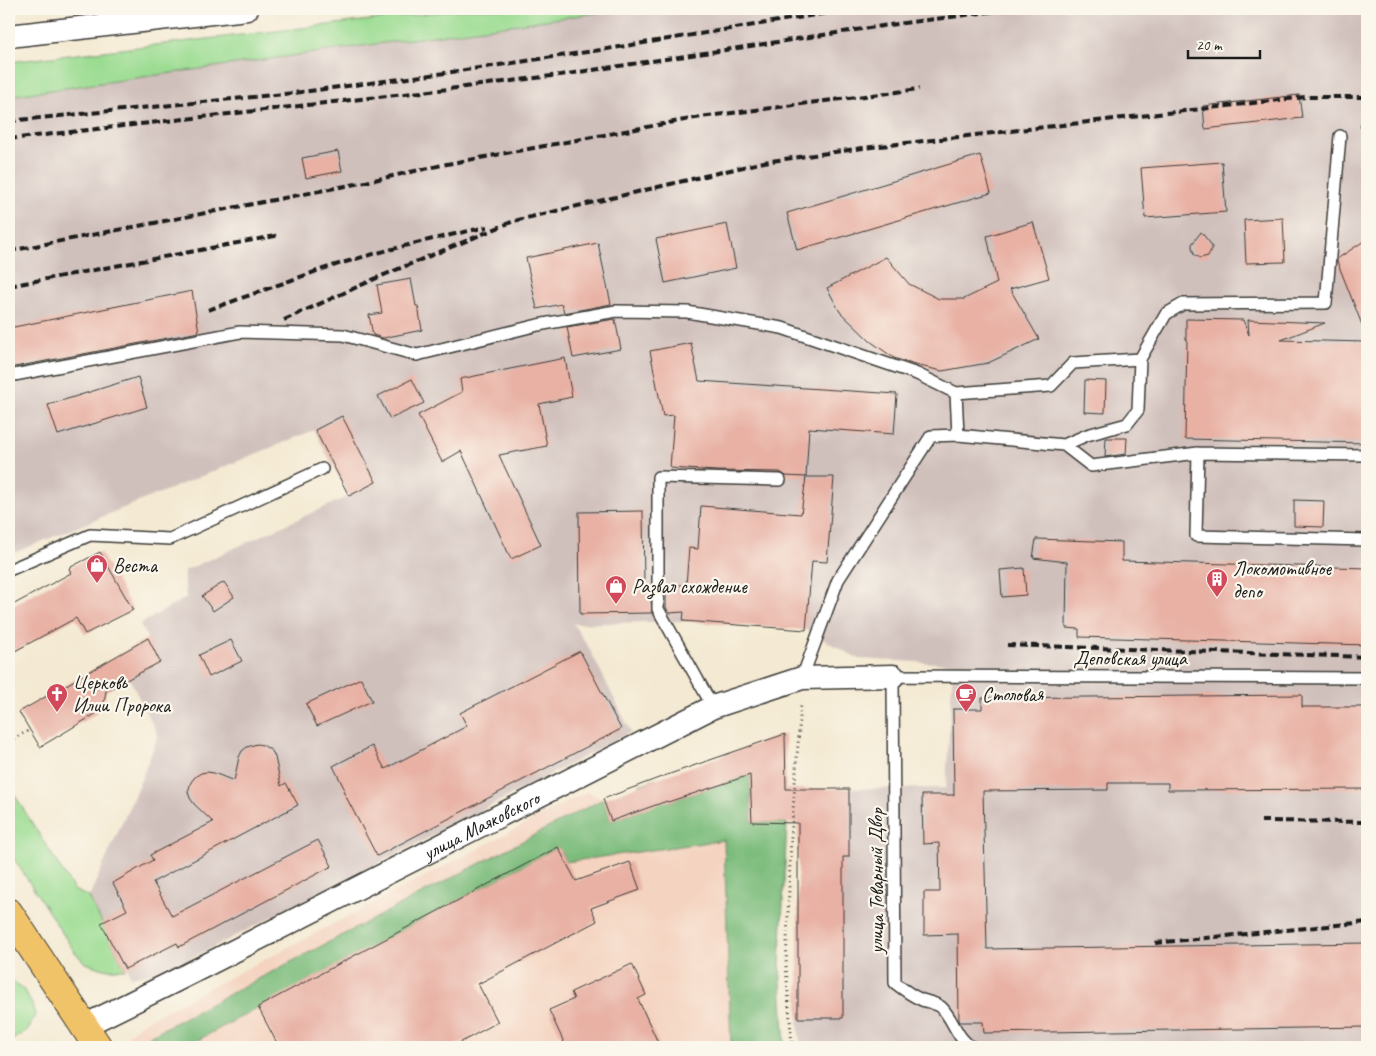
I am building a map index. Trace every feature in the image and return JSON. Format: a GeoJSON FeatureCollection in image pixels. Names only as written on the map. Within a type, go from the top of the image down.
{"type":"FeatureCollection","features":[{"type":"Feature","properties":{"kind":"main road"},"geometry":{"type":"LineString","coordinates":[[9,913],[94,1042]]}},
{"type":"Feature","properties":{"kind":"street"},"geometry":{"type":"LineString","coordinates":[[9,36],[247,9]]}},
{"type":"Feature","properties":{"kind":"street","name":"улица Маяковского"},"geometry":{"type":"LineString","coordinates":[[94,1042],[179,979],[713,707],[802,678],[893,676]]}},
{"type":"Feature","properties":{"kind":"lane"},"geometry":{"type":"LineString","coordinates":[[802,678],[838,580],[931,436],[958,435],[1064,445],[1087,435],[1127,424],[1138,410],[1140,359],[1166,314],[1183,304],[1326,303],[1340,136]]}},
{"type":"Feature","properties":{"kind":"lane"},"geometry":{"type":"LineString","coordinates":[[9,376],[240,332],[343,335],[417,355],[538,325],[616,310],[687,312],[782,328],[917,374],[956,393],[1051,386],[1073,363],[1140,359]]}},
{"type":"Feature","properties":{"kind":"lane"},"geometry":{"type":"LineString","coordinates":[[956,393],[958,435]]}},
{"type":"Feature","properties":{"kind":"lane"},"geometry":{"type":"LineString","coordinates":[[1064,445],[1091,466],[1198,453],[1367,455]]}},
{"type":"Feature","properties":{"kind":"lane"},"geometry":{"type":"LineString","coordinates":[[1198,453],[1196,536],[1367,540]]}},
{"type":"Feature","properties":{"kind":"lane"},"geometry":{"type":"LineString","coordinates":[[9,570],[90,535],[170,539],[322,469]]}},
{"type":"Feature","properties":{"kind":"lane"},"geometry":{"type":"LineString","coordinates":[[713,707],[658,609],[658,477],[780,480]]}},
{"type":"Feature","properties":{"kind":"lane","name":"Деповская улица"},"geometry":{"type":"LineString","coordinates":[[893,676],[1367,678]]}},
{"type":"Feature","properties":{"kind":"lane","name":"улица Товарный Двор"},"geometry":{"type":"LineString","coordinates":[[893,676],[895,983],[915,996],[939,1006],[969,1046],[972,1047]]}},
{"type":"Feature","properties":{"kind":"path"},"geometry":{"type":"LineString","coordinates":[[792,1047],[786,966],[791,837],[802,678]]}},
{"type":"Feature","properties":{"kind":"path"},"geometry":{"type":"LineString","coordinates":[[9,741],[30,730]]}},
{"type":"Feature","properties":{"kind":"shaded area"},"geometry":{"type":"Polygon","coordinates":[[[624,9],[1367,9],[1367,1047],[800,1047],[798,1018],[798,857],[804,857],[804,789],[946,788],[953,664],[859,659],[806,630],[683,621],[573,624],[588,646],[631,732],[448,828],[176,966],[159,972],[130,977],[128,968],[125,969],[89,897],[142,778],[158,735],[129,678],[159,662],[140,624],[186,598],[184,571],[349,496],[314,430],[9,555],[9,96],[624,9]]]}},
{"type":"Feature","properties":{"kind":"shaded area"},"geometry":{"type":"Polygon","coordinates":[[[785,734],[787,823],[780,964],[785,1047],[127,1047],[125,1045],[128,1035],[142,1023],[587,792],[603,799],[785,734]]]}},
{"type":"Feature","properties":{"kind":"green space"},"geometry":{"type":"Polygon","coordinates":[[[465,9],[624,9],[9,96],[9,62],[465,9]]]}},
{"type":"Feature","properties":{"kind":"green space"},"geometry":{"type":"Polygon","coordinates":[[[750,775],[752,822],[787,823],[780,964],[785,1047],[731,1047],[724,840],[566,862],[558,847],[185,1047],[143,1047],[141,1044],[151,1035],[603,799],[611,821],[647,808],[639,785],[659,778],[668,802],[750,775]]]}},
{"type":"Feature","properties":{"kind":"green space"},"geometry":{"type":"Polygon","coordinates":[[[9,786],[74,890],[89,897],[125,969],[104,969],[85,963],[74,951],[9,851],[9,786]]]}},
{"type":"Feature","properties":{"kind":"green space"},"geometry":{"type":"Polygon","coordinates":[[[9,977],[23,989],[32,1004],[35,1015],[29,1029],[9,1042],[9,977]]]}},
{"type":"Feature","properties":{"kind":"building"},"geometry":{"type":"Polygon","coordinates":[[[1299,95],[1302,118],[1205,129],[1203,106],[1299,95]]]}},
{"type":"Feature","properties":{"kind":"building"},"geometry":{"type":"Polygon","coordinates":[[[338,151],[342,171],[306,178],[302,158],[338,151]]]}},
{"type":"Feature","properties":{"kind":"building"},"geometry":{"type":"Polygon","coordinates":[[[980,155],[991,193],[797,250],[787,213],[980,155]]]}},
{"type":"Feature","properties":{"kind":"building"},"geometry":{"type":"Polygon","coordinates":[[[1222,162],[1226,212],[1145,218],[1141,168],[1222,162]]]}},
{"type":"Feature","properties":{"kind":"building"},"geometry":{"type":"Polygon","coordinates":[[[1283,218],[1285,262],[1246,263],[1244,220],[1283,218]]]}},
{"type":"Feature","properties":{"kind":"building"},"geometry":{"type":"Polygon","coordinates":[[[1033,222],[1049,278],[1010,289],[1039,339],[988,363],[942,371],[894,358],[870,341],[840,312],[827,288],[886,257],[909,284],[939,299],[964,299],[997,283],[987,236],[1033,222]]]}},
{"type":"Feature","properties":{"kind":"building"},"geometry":{"type":"Polygon","coordinates":[[[727,224],[736,268],[665,283],[656,239],[727,224]]]}},
{"type":"Feature","properties":{"kind":"building"},"geometry":{"type":"Polygon","coordinates":[[[1201,232],[1212,248],[1208,256],[1200,258],[1194,254],[1192,244],[1201,232]]]}},
{"type":"Feature","properties":{"kind":"building"},"geometry":{"type":"Polygon","coordinates":[[[1367,239],[1367,335],[1366,335],[1337,259],[1367,239]]]}},
{"type":"Feature","properties":{"kind":"building"},"geometry":{"type":"Polygon","coordinates":[[[598,243],[611,304],[564,313],[562,304],[537,309],[526,258],[598,243]]]}},
{"type":"Feature","properties":{"kind":"building"},"geometry":{"type":"Polygon","coordinates":[[[411,279],[422,330],[383,338],[373,335],[369,315],[382,313],[377,285],[411,279]]]}},
{"type":"Feature","properties":{"kind":"building"},"geometry":{"type":"Polygon","coordinates":[[[192,291],[199,332],[9,368],[9,328],[192,291]]]}},
{"type":"Feature","properties":{"kind":"building"},"geometry":{"type":"Polygon","coordinates":[[[615,319],[621,349],[573,358],[567,327],[615,319]]]}},
{"type":"Feature","properties":{"kind":"building"},"geometry":{"type":"Polygon","coordinates":[[[1186,319],[1243,320],[1249,335],[1248,320],[1325,323],[1281,340],[1367,342],[1367,443],[1185,439],[1186,319]]]}},
{"type":"Feature","properties":{"kind":"building"},"geometry":{"type":"Polygon","coordinates":[[[691,343],[699,381],[897,394],[894,434],[809,428],[806,477],[786,476],[780,472],[670,468],[674,415],[663,416],[650,351],[691,343]]]}},
{"type":"Feature","properties":{"kind":"building"},"geometry":{"type":"Polygon","coordinates":[[[565,358],[572,397],[539,404],[547,446],[499,455],[541,545],[511,559],[461,451],[442,462],[418,415],[462,392],[460,379],[565,358]]]}},
{"type":"Feature","properties":{"kind":"building"},"geometry":{"type":"Polygon","coordinates":[[[138,377],[147,407],[58,435],[48,405],[138,377]]]}},
{"type":"Feature","properties":{"kind":"building"},"geometry":{"type":"Polygon","coordinates":[[[412,379],[424,403],[390,419],[378,396],[412,379]]]}},
{"type":"Feature","properties":{"kind":"building"},"geometry":{"type":"Polygon","coordinates":[[[1085,380],[1106,381],[1105,413],[1084,412],[1085,380]]]}},
{"type":"Feature","properties":{"kind":"building"},"geometry":{"type":"Polygon","coordinates":[[[342,416],[376,482],[349,496],[315,430],[342,416]]]}},
{"type":"Feature","properties":{"kind":"building"},"geometry":{"type":"Polygon","coordinates":[[[1106,438],[1127,438],[1126,454],[1105,457],[1106,438]]]}},
{"type":"Feature","properties":{"kind":"building"},"geometry":{"type":"Polygon","coordinates":[[[806,477],[834,477],[827,562],[812,561],[806,630],[683,621],[684,612],[669,613],[666,607],[666,585],[686,585],[689,548],[698,549],[701,506],[801,514],[806,477]]]}},
{"type":"Feature","properties":{"kind":"building"},"geometry":{"type":"Polygon","coordinates":[[[1294,500],[1324,501],[1323,527],[1294,526],[1294,500]]]}},
{"type":"Feature","properties":{"kind":"building"},"geometry":{"type":"Polygon","coordinates":[[[643,511],[644,585],[650,585],[652,613],[580,614],[579,512],[643,511]]]}},
{"type":"Feature","properties":{"kind":"building","name":"Локомотивное депо"},"geometry":{"type":"Polygon","coordinates":[[[1036,539],[1122,542],[1122,561],[1367,568],[1367,645],[1079,637],[1079,629],[1066,628],[1067,562],[1033,558],[1036,539]]]}},
{"type":"Feature","properties":{"kind":"building"},"geometry":{"type":"Polygon","coordinates":[[[100,552],[133,610],[85,634],[76,618],[15,651],[9,639],[9,607],[71,573],[69,568],[100,552]]]}},
{"type":"Feature","properties":{"kind":"building"},"geometry":{"type":"Polygon","coordinates":[[[1024,568],[1026,595],[1002,597],[1000,570],[1024,568]]]}},
{"type":"Feature","properties":{"kind":"building"},"geometry":{"type":"Polygon","coordinates":[[[224,582],[234,597],[213,611],[202,596],[224,582]]]}},
{"type":"Feature","properties":{"kind":"building","name":"Церковь Илии Пророка"},"geometry":{"type":"Polygon","coordinates":[[[148,638],[160,662],[106,691],[104,703],[97,713],[40,747],[19,712],[148,638]]]}},
{"type":"Feature","properties":{"kind":"building"},"geometry":{"type":"Polygon","coordinates":[[[231,640],[242,661],[209,677],[199,655],[231,640]]]}},
{"type":"Feature","properties":{"kind":"building"},"geometry":{"type":"Polygon","coordinates":[[[580,651],[621,729],[377,856],[343,791],[345,790],[333,766],[372,746],[385,769],[467,726],[460,713],[580,651]]]}},
{"type":"Feature","properties":{"kind":"building"},"geometry":{"type":"Polygon","coordinates":[[[361,678],[372,701],[317,726],[306,704],[361,678]]]}},
{"type":"Feature","properties":{"kind":"building"},"geometry":{"type":"Polygon","coordinates":[[[1302,695],[1302,707],[1367,707],[1367,789],[1168,790],[1168,783],[1108,783],[1108,790],[983,791],[987,949],[1367,943],[1367,1027],[984,1033],[983,1022],[960,1022],[958,934],[924,935],[924,892],[940,892],[939,843],[923,844],[922,795],[954,795],[953,709],[982,709],[982,698],[1302,695]]]}},
{"type":"Feature","properties":{"kind":"building"},"geometry":{"type":"Polygon","coordinates":[[[785,734],[786,789],[849,789],[849,857],[843,857],[843,1018],[798,1018],[798,823],[752,822],[750,775],[611,821],[603,799],[785,734]]]}},
{"type":"Feature","properties":{"kind":"building"},"geometry":{"type":"Polygon","coordinates":[[[257,744],[263,745],[272,751],[281,786],[286,783],[298,805],[153,882],[172,916],[318,840],[332,866],[179,947],[177,943],[125,969],[101,923],[127,910],[113,883],[153,860],[150,855],[213,822],[190,798],[188,792],[191,782],[201,773],[207,772],[234,781],[242,751],[247,747],[257,744]]]}},
{"type":"Feature","properties":{"kind":"building"},"geometry":{"type":"Polygon","coordinates":[[[558,847],[576,881],[630,862],[640,890],[591,908],[597,921],[478,984],[498,1022],[452,1047],[279,1047],[258,1007],[558,847]]]}},
{"type":"Feature","properties":{"kind":"building"},"geometry":{"type":"Polygon","coordinates":[[[632,964],[646,995],[638,999],[660,1047],[566,1047],[549,1010],[574,999],[571,992],[632,964]]]}},
{"type":"Feature","properties":{"kind":"railway"},"geometry":{"type":"LineString","coordinates":[[9,121],[294,93],[438,74],[607,49],[852,9]]}},
{"type":"Feature","properties":{"kind":"railway"},"geometry":{"type":"LineString","coordinates":[[9,139],[560,75],[889,25],[1012,9]]}},
{"type":"Feature","properties":{"kind":"railway"},"geometry":{"type":"LineString","coordinates":[[9,251],[356,184],[447,164],[701,117],[919,89]]}},
{"type":"Feature","properties":{"kind":"railway"},"geometry":{"type":"LineString","coordinates":[[284,320],[379,277],[514,221],[764,162],[863,148],[1305,97],[1367,97]]}},
{"type":"Feature","properties":{"kind":"railway"},"geometry":{"type":"LineString","coordinates":[[1360,126],[1367,126]]}},
{"type":"Feature","properties":{"kind":"railway"},"geometry":{"type":"LineString","coordinates":[[208,310],[341,263],[403,246],[487,227]]}},
{"type":"Feature","properties":{"kind":"railway"},"geometry":{"type":"LineString","coordinates":[[9,286],[280,235]]}},
{"type":"Feature","properties":{"kind":"railway"},"geometry":{"type":"LineString","coordinates":[[1007,645],[1367,657]]}},
{"type":"Feature","properties":{"kind":"railway"},"geometry":{"type":"LineString","coordinates":[[1261,821],[1367,822]]}},
{"type":"Feature","properties":{"kind":"railway"},"geometry":{"type":"LineString","coordinates":[[1155,943],[1367,922]]}},
{"type":"Feature","properties":{"kind":"place","name":"Веста"},"geometry":{"type":"Point","coordinates":[97,584]}},
{"type":"Feature","properties":{"kind":"place","name":"Локомотивное депо"},"geometry":{"type":"Point","coordinates":[1217,598]}},
{"type":"Feature","properties":{"kind":"place","name":"Развал схождение"},"geometry":{"type":"Point","coordinates":[616,605]}},
{"type":"Feature","properties":{"kind":"place","name":"Церковь Илии Пророка"},"geometry":{"type":"Point","coordinates":[57,713]}},
{"type":"Feature","properties":{"kind":"place","name":"Столовая"},"geometry":{"type":"Point","coordinates":[966,713]}}]}
